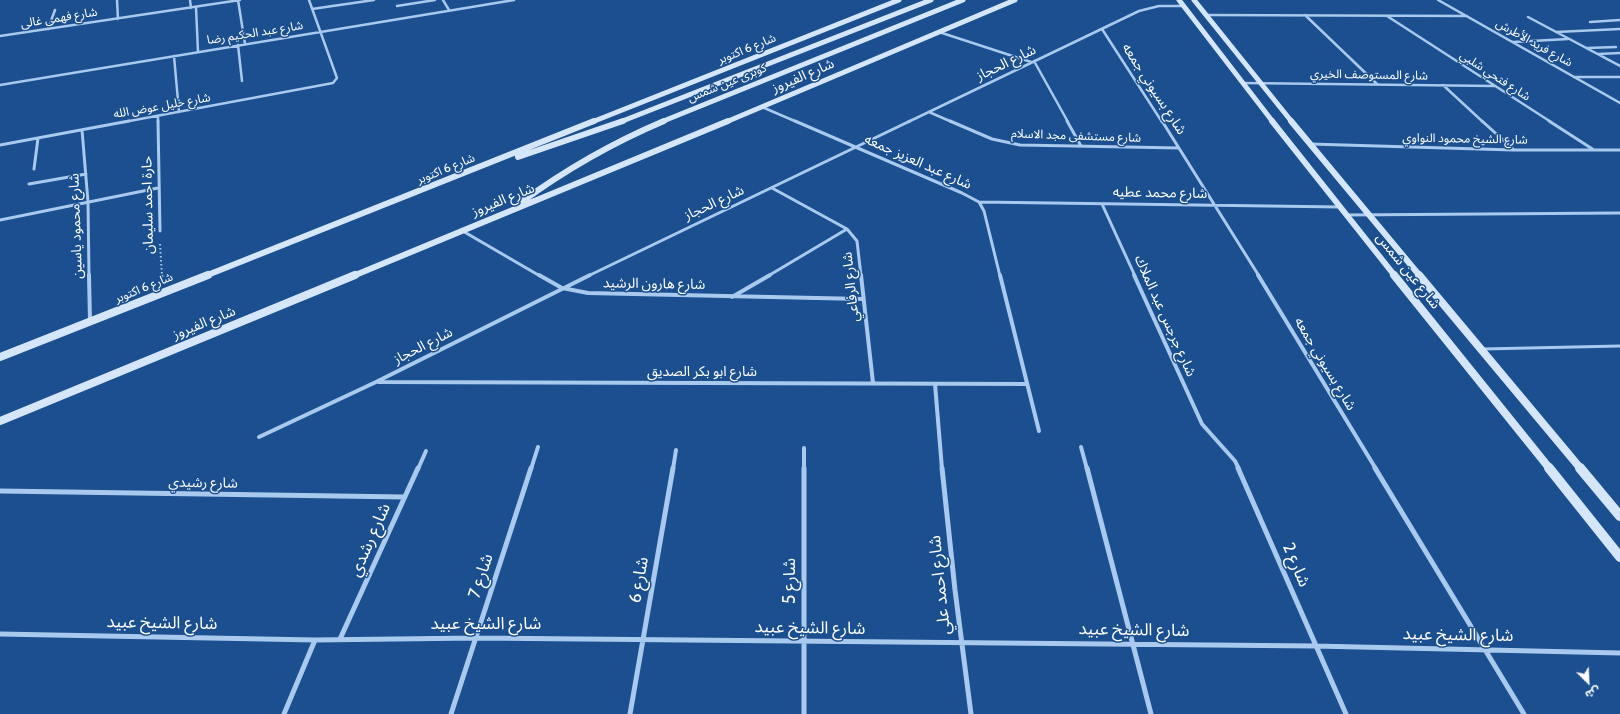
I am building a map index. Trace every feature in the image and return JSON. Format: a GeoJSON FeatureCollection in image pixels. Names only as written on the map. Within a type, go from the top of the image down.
{"type":"FeatureCollection","features":[{"type":"Feature","properties":{"kind":"main road","name":"شارع 6 اكتوبر"},"geometry":{"type":"LineString","coordinates":[[0,357],[899,0]]}},
{"type":"Feature","properties":{"kind":"main road","name":"كوبرى عين شمس"},"geometry":{"type":"LineString","coordinates":[[464,173],[566,142],[930,0]]}},
{"type":"Feature","properties":{"kind":"main road","name":"كوبرى عين شمس"},"geometry":{"type":"LineString","coordinates":[[511,209],[542,185],[575,163],[652,126],[963,0]]}},
{"type":"Feature","properties":{"kind":"main road","name":"شارع الفيروز"},"geometry":{"type":"LineString","coordinates":[[0,420],[762,106],[1015,0]]}},
{"type":"Feature","properties":{"kind":"main road","name":"شارع عين شمس"},"geometry":{"type":"LineString","coordinates":[[1194,0],[1259,83],[1368,216],[1620,516]]}},
{"type":"Feature","properties":{"kind":"main road","name":"شارع عين شمس"},"geometry":{"type":"LineString","coordinates":[[1181,3],[1346,215],[1620,557]]}},
{"type":"Feature","properties":{"kind":"street"},"geometry":{"type":"LineString","coordinates":[[117,0],[118,18]]}},
{"type":"Feature","properties":{"kind":"street"},"geometry":{"type":"LineString","coordinates":[[190,0],[191,8]]}},
{"type":"Feature","properties":{"kind":"street"},"geometry":{"type":"LineString","coordinates":[[239,0],[245,44]]}},
{"type":"Feature","properties":{"kind":"street","name":"شارع فهمى غالى"},"geometry":{"type":"LineString","coordinates":[[0,36],[239,0]]}},
{"type":"Feature","properties":{"kind":"street"},"geometry":{"type":"LineString","coordinates":[[309,0],[320,31]]}},
{"type":"Feature","properties":{"kind":"street"},"geometry":{"type":"LineString","coordinates":[[312,9],[374,0]]}},
{"type":"Feature","properties":{"kind":"street"},"geometry":{"type":"LineString","coordinates":[[396,6],[434,0]]}},
{"type":"Feature","properties":{"kind":"street"},"geometry":{"type":"LineString","coordinates":[[443,0],[449,10]]}},
{"type":"Feature","properties":{"kind":"street","name":"شارع عبد الحكيم رضا"},"geometry":{"type":"LineString","coordinates":[[0,85],[514,0]]}},
{"type":"Feature","properties":{"kind":"street","name":"شارع فريد الأطرش"},"geometry":{"type":"LineString","coordinates":[[1438,0],[1620,103]]}},
{"type":"Feature","properties":{"kind":"street","name":"شارع الحجاز"},"geometry":{"type":"LineString","coordinates":[[259,437],[376,382],[562,288],[1146,8],[1181,3]]}},
{"type":"Feature","properties":{"kind":"street"},"geometry":{"type":"LineString","coordinates":[[196,7],[198,52]]}},
{"type":"Feature","properties":{"kind":"street"},"geometry":{"type":"LineString","coordinates":[[48,29],[55,10]]}},
{"type":"Feature","properties":{"kind":"street"},"geometry":{"type":"LineString","coordinates":[[1205,15],[1468,16]]}},
{"type":"Feature","properties":{"kind":"street"},"geometry":{"type":"LineString","coordinates":[[1305,15],[1378,84]]}},
{"type":"Feature","properties":{"kind":"street","name":"شارع فتحي شلبي"},"geometry":{"type":"LineString","coordinates":[[1387,16],[1595,150]]}},
{"type":"Feature","properties":{"kind":"street"},"geometry":{"type":"LineString","coordinates":[[1528,17],[1615,64],[1620,65]]}},
{"type":"Feature","properties":{"kind":"street"},"geometry":{"type":"LineString","coordinates":[[1590,22],[1620,20]]}},
{"type":"Feature","properties":{"kind":"street","name":"شارع بسيوني جمعه"},"geometry":{"type":"LineString","coordinates":[[1102,29],[1216,205],[1524,714]]}},
{"type":"Feature","properties":{"kind":"street"},"geometry":{"type":"LineString","coordinates":[[1556,32],[1620,29]]}},
{"type":"Feature","properties":{"kind":"street","name":"شارع خليل عوض الله"},"geometry":{"type":"LineString","coordinates":[[0,145],[333,83],[337,78],[320,31]]}},
{"type":"Feature","properties":{"kind":"street"},"geometry":{"type":"LineString","coordinates":[[939,32],[1033,62],[1081,146]]}},
{"type":"Feature","properties":{"kind":"street"},"geometry":{"type":"LineString","coordinates":[[1512,42],[1568,39]]}},
{"type":"Feature","properties":{"kind":"street"},"geometry":{"type":"LineString","coordinates":[[238,45],[242,81]]}},
{"type":"Feature","properties":{"kind":"street"},"geometry":{"type":"LineString","coordinates":[[1587,48],[1616,47]]}},
{"type":"Feature","properties":{"kind":"street"},"geometry":{"type":"LineString","coordinates":[[1597,54],[1620,53]]}},
{"type":"Feature","properties":{"kind":"street"},"geometry":{"type":"LineString","coordinates":[[174,56],[179,112]]}},
{"type":"Feature","properties":{"kind":"street"},"geometry":{"type":"LineString","coordinates":[[1574,77],[1620,77]]}},
{"type":"Feature","properties":{"kind":"street","name":"شارع المستوصف الخيري"},"geometry":{"type":"LineString","coordinates":[[1243,83],[1494,86]]}},
{"type":"Feature","properties":{"kind":"street"},"geometry":{"type":"LineString","coordinates":[[1443,85],[1513,150]]}},
{"type":"Feature","properties":{"kind":"street","name":"شارع عبد العزيز جمعه"},"geometry":{"type":"LineString","coordinates":[[762,106],[979,202],[982,206],[1039,431]]}},
{"type":"Feature","properties":{"kind":"street","name":"شارع مستشفى مجد الاسلام"},"geometry":{"type":"LineString","coordinates":[[929,112],[992,139],[1020,145],[1180,148]]}},
{"type":"Feature","properties":{"kind":"street","name":"حارة احمد سليمان"},"geometry":{"type":"LineString","coordinates":[[158,116],[158,188],[160,231]]}},
{"type":"Feature","properties":{"kind":"street","name":"شارع محمود ياسين"},"geometry":{"type":"LineString","coordinates":[[82,130],[88,202],[90,322]]}},
{"type":"Feature","properties":{"kind":"street"},"geometry":{"type":"LineString","coordinates":[[34,169],[38,138]]}},
{"type":"Feature","properties":{"kind":"street","name":"شارع الشيخ محمود النواوي"},"geometry":{"type":"LineString","coordinates":[[1310,144],[1513,150],[1620,150]]}},
{"type":"Feature","properties":{"kind":"street"},"geometry":{"type":"LineString","coordinates":[[29,184],[86,174]]}},
{"type":"Feature","properties":{"kind":"street"},"geometry":{"type":"LineString","coordinates":[[0,220],[158,188]]}},
{"type":"Feature","properties":{"kind":"street","name":"شارع الرفاعي"},"geometry":{"type":"LineString","coordinates":[[772,188],[847,229],[857,241],[862,299],[873,383]]}},
{"type":"Feature","properties":{"kind":"street","name":"شارع محمد عطيه"},"geometry":{"type":"LineString","coordinates":[[979,202],[1340,207]]}},
{"type":"Feature","properties":{"kind":"street","name":"شارع جرجس عبد الملاك"},"geometry":{"type":"LineString","coordinates":[[1102,204],[1195,411],[1202,424],[1210,434]]}},
{"type":"Feature","properties":{"kind":"street"},"geometry":{"type":"LineString","coordinates":[[1346,215],[1368,216],[1620,212]]}},
{"type":"Feature","properties":{"kind":"street"},"geometry":{"type":"LineString","coordinates":[[732,297],[847,229]]}},
{"type":"Feature","properties":{"kind":"street","name":"شارع هارون الرشيد"},"geometry":{"type":"LineString","coordinates":[[461,230],[562,288],[588,293],[610,295],[862,299]]}},
{"type":"Feature","properties":{"kind":"street","name":"شارع ابو بكر الصديق"},"geometry":{"type":"LineString","coordinates":[[376,382],[1028,384]]}},
{"type":"Feature","properties":{"kind":"street","name":"شارع احمد علي"},"geometry":{"type":"LineString","coordinates":[[935,384],[940,453],[961,643],[971,714]]}},
{"type":"Feature","properties":{"kind":"street","name":"شارع 2"},"geometry":{"type":"LineString","coordinates":[[1210,434],[1223,446],[1235,461],[1346,714]]}},
{"type":"Feature","properties":{"kind":"street","name":"شارع 7"},"geometry":{"type":"LineString","coordinates":[[451,714],[538,447]]}},
{"type":"Feature","properties":{"kind":"street"},"geometry":{"type":"LineString","coordinates":[[1081,447],[1152,714]]}},
{"type":"Feature","properties":{"kind":"street","name":"شارع 5"},"geometry":{"type":"LineString","coordinates":[[804,448],[804,714]]}},
{"type":"Feature","properties":{"kind":"street","name":"شارع 6"},"geometry":{"type":"LineString","coordinates":[[630,714],[676,450]]}},
{"type":"Feature","properties":{"kind":"street","name":"شارع رشدي"},"geometry":{"type":"LineString","coordinates":[[340,639],[426,451]]}},
{"type":"Feature","properties":{"kind":"street","name":"شارع رشيدي"},"geometry":{"type":"LineString","coordinates":[[0,491],[405,497]]}},
{"type":"Feature","properties":{"kind":"street","name":"شارع الشيخ عبيد"},"geometry":{"type":"LineString","coordinates":[[0,634],[315,640],[476,638],[1315,646],[1620,653]]}},
{"type":"Feature","properties":{"kind":"street"},"geometry":{"type":"LineString","coordinates":[[284,714],[315,640]]}},
{"type":"Feature","properties":{"kind":"lane"},"geometry":{"type":"LineString","coordinates":[[1481,349],[1620,346]]}},
{"type":"Feature","properties":{"kind":"path","name":"حارة احمد سليمان"},"geometry":{"type":"LineString","coordinates":[[160,231],[162,293]]}}]}
